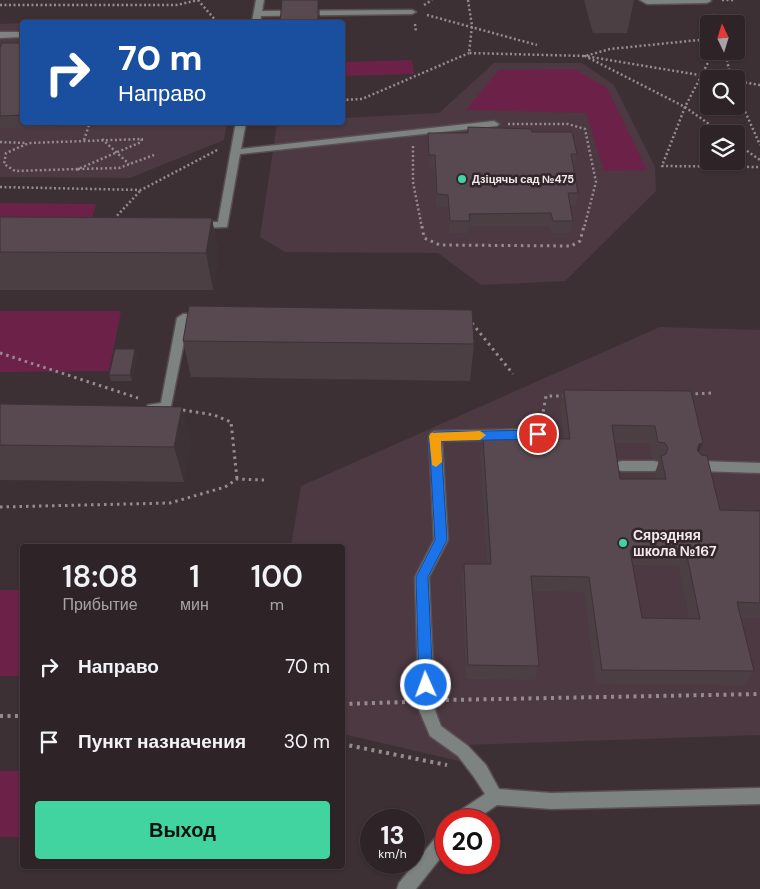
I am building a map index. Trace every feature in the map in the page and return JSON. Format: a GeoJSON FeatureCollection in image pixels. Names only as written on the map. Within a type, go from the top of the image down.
{"type":"FeatureCollection","features":[{"type":"Feature","properties":{"kind":"lane"},"geometry":{"type":"LineString","coordinates":[[260,0],[257,18],[412,12]]}},
{"type":"Feature","properties":{"kind":"lane"},"geometry":{"type":"LineString","coordinates":[[644,0],[707,1]]}},
{"type":"Feature","properties":{"kind":"lane"},"geometry":{"type":"LineString","coordinates":[[0,35],[20,35]]}},
{"type":"Feature","properties":{"kind":"lane"},"geometry":{"type":"LineString","coordinates":[[236,152],[494,124]]}},
{"type":"Feature","properties":{"kind":"lane"},"geometry":{"type":"LineString","coordinates":[[186,226],[223,225],[240,125]]}},
{"type":"Feature","properties":{"kind":"lane"},"geometry":{"type":"LineString","coordinates":[[140,408],[166,408],[183,318],[212,318]]}},
{"type":"Feature","properties":{"kind":"lane"},"geometry":{"type":"LineString","coordinates":[[495,797],[480,771],[463,751],[435,731],[427,701],[422,577],[441,540],[435,436],[538,434]]}},
{"type":"Feature","properties":{"kind":"lane"},"geometry":{"type":"LineString","coordinates":[[622,466],[654,466]]}},
{"type":"Feature","properties":{"kind":"lane"},"geometry":{"type":"LineString","coordinates":[[698,466],[760,468]]}},
{"type":"Feature","properties":{"kind":"lane"},"geometry":{"type":"LineString","coordinates":[[477,809],[495,797],[551,801],[760,796]]}},
{"type":"Feature","properties":{"kind":"lane"},"geometry":{"type":"LineString","coordinates":[[404,889],[435,851]]}},
{"type":"Feature","properties":{"kind":"path"},"geometry":{"type":"LineString","coordinates":[[0,5],[177,5],[198,0],[215,20]]}},
{"type":"Feature","properties":{"kind":"path"},"geometry":{"type":"LineString","coordinates":[[468,0],[472,26],[469,53]]}},
{"type":"Feature","properties":{"kind":"path"},"geometry":{"type":"LineString","coordinates":[[412,12],[472,26],[536,45]]}},
{"type":"Feature","properties":{"kind":"path"},"geometry":{"type":"LineString","coordinates":[[584,56],[610,49],[700,40]]}},
{"type":"Feature","properties":{"kind":"path"},"geometry":{"type":"LineString","coordinates":[[345,100],[362,99],[469,53],[584,56],[700,74]]}},
{"type":"Feature","properties":{"kind":"path"},"geometry":{"type":"LineString","coordinates":[[584,56],[684,107],[710,125]]}},
{"type":"Feature","properties":{"kind":"path"},"geometry":{"type":"LineString","coordinates":[[700,79],[684,107],[662,166],[760,167]]}},
{"type":"Feature","properties":{"kind":"path"},"geometry":{"type":"LineString","coordinates":[[745,82],[760,85]]}},
{"type":"Feature","properties":{"kind":"path"},"geometry":{"type":"LineString","coordinates":[[745,112],[760,145]]}},
{"type":"Feature","properties":{"kind":"path"},"geometry":{"type":"LineString","coordinates":[[413,133],[414,182],[424,238],[440,244],[571,246],[580,241],[596,182],[585,129],[568,124],[494,124]]}},
{"type":"Feature","properties":{"kind":"path"},"geometry":{"type":"LineString","coordinates":[[84,140],[89,125]]}},
{"type":"Feature","properties":{"kind":"path"},"geometry":{"type":"LineString","coordinates":[[102,139],[129,164]]}},
{"type":"Feature","properties":{"kind":"path"},"geometry":{"type":"LineString","coordinates":[[0,142],[58,143],[102,139],[142,139],[141,142],[76,170]]}},
{"type":"Feature","properties":{"kind":"path"},"geometry":{"type":"LineString","coordinates":[[108,226],[141,190],[238,139]]}},
{"type":"Feature","properties":{"kind":"path"},"geometry":{"type":"LineString","coordinates":[[29,143],[6,153],[4,164],[16,171],[119,168],[154,155]]}},
{"type":"Feature","properties":{"kind":"path"},"geometry":{"type":"LineString","coordinates":[[745,149],[760,160]]}},
{"type":"Feature","properties":{"kind":"path"},"geometry":{"type":"LineString","coordinates":[[0,187],[141,190]]}},
{"type":"Feature","properties":{"kind":"path"},"geometry":{"type":"LineString","coordinates":[[470,322],[513,374]]}},
{"type":"Feature","properties":{"kind":"path"},"geometry":{"type":"LineString","coordinates":[[0,353],[166,408],[214,415],[231,422],[238,478]]}},
{"type":"Feature","properties":{"kind":"path"},"geometry":{"type":"LineString","coordinates":[[684,394],[714,393]]}},
{"type":"Feature","properties":{"kind":"path"},"geometry":{"type":"LineString","coordinates":[[538,434],[546,396],[566,396]]}},
{"type":"Feature","properties":{"kind":"path"},"geometry":{"type":"LineString","coordinates":[[0,507],[170,503],[225,487],[238,478],[264,480]]}},
{"type":"Feature","properties":{"kind":"path"},"geometry":{"type":"LineString","coordinates":[[345,704],[760,694]]}},
{"type":"Feature","properties":{"kind":"path"},"geometry":{"type":"LineString","coordinates":[[0,716],[20,716]]}},
{"type":"Feature","properties":{"kind":"path"},"geometry":{"type":"LineString","coordinates":[[345,745],[480,771]]}},
{"type":"Feature","properties":{"kind":"shaded area"},"geometry":{"type":"Polygon","coordinates":[[[20,23],[20,125],[227,125],[224,140],[130,178],[0,177],[0,24],[20,23]]]}},
{"type":"Feature","properties":{"kind":"shaded area"},"geometry":{"type":"Polygon","coordinates":[[[412,60],[414,74],[345,76],[345,62],[412,60]]]}},
{"type":"Feature","properties":{"kind":"shaded area","name":"Дзіцячы сад №475"},"geometry":{"type":"Polygon","coordinates":[[[494,63],[582,63],[614,85],[655,167],[656,191],[565,281],[481,285],[438,253],[285,252],[260,237],[277,125],[345,125],[345,118],[439,113],[494,63]]]}},
{"type":"Feature","properties":{"kind":"shaded area"},"geometry":{"type":"Polygon","coordinates":[[[574,69],[607,88],[647,170],[604,171],[586,113],[466,110],[499,70],[574,69]]]}},
{"type":"Feature","properties":{"kind":"shaded area"},"geometry":{"type":"Polygon","coordinates":[[[0,203],[96,204],[92,218],[0,218],[0,203]]]}},
{"type":"Feature","properties":{"kind":"shaded area"},"geometry":{"type":"Polygon","coordinates":[[[0,311],[121,311],[109,371],[0,372],[0,311]]]}},
{"type":"Feature","properties":{"kind":"shaded area"},"geometry":{"type":"Polygon","coordinates":[[[660,327],[760,330],[760,735],[467,745],[459,761],[345,734],[345,544],[291,544],[301,486],[660,327]]]}},
{"type":"Feature","properties":{"kind":"shaded area"},"geometry":{"type":"Polygon","coordinates":[[[0,590],[20,590],[20,676],[0,676],[0,590]]]}},
{"type":"Feature","properties":{"kind":"shaded area"},"geometry":{"type":"Polygon","coordinates":[[[0,771],[20,771],[20,837],[0,837],[0,771]]]}},
{"type":"Feature","properties":{"kind":"building"},"geometry":{"type":"Polygon","coordinates":[[[282,0],[318,0],[318,20],[280,20],[282,0]]]}},
{"type":"Feature","properties":{"kind":"building"},"geometry":{"type":"Polygon","coordinates":[[[2,43],[20,43],[20,115],[0,116],[0,48],[2,43]]]}},
{"type":"Feature","properties":{"kind":"building"},"geometry":{"type":"Polygon","coordinates":[[[468,127],[531,129],[532,132],[572,132],[577,154],[571,154],[578,193],[568,193],[573,221],[553,221],[551,213],[469,214],[470,221],[450,221],[448,195],[437,194],[435,155],[429,155],[428,133],[468,133],[468,127]]]}},
{"type":"Feature","properties":{"kind":"building"},"geometry":{"type":"Polygon","coordinates":[[[0,217],[212,218],[206,253],[0,252],[0,217]]]}},
{"type":"Feature","properties":{"kind":"building"},"geometry":{"type":"Polygon","coordinates":[[[189,306],[472,310],[474,344],[183,341],[189,306]]]}},
{"type":"Feature","properties":{"kind":"building"},"geometry":{"type":"Polygon","coordinates":[[[115,349],[135,349],[130,375],[109,375],[115,349]]]}},
{"type":"Feature","properties":{"kind":"building","name":"Сярэдняя школа №167"},"geometry":{"type":"Polygon","coordinates":[[[564,390],[691,391],[703,443],[699,444],[697,450],[701,455],[707,456],[720,510],[760,511],[760,603],[737,602],[754,671],[602,670],[589,577],[531,576],[539,666],[468,665],[464,564],[491,564],[483,438],[570,439],[564,390]],[[612,425],[620,479],[666,479],[661,456],[666,454],[668,448],[665,443],[658,442],[655,426],[612,425]],[[630,550],[642,618],[700,619],[686,551],[630,550]]]}},
{"type":"Feature","properties":{"kind":"building"},"geometry":{"type":"Polygon","coordinates":[[[0,404],[182,407],[174,447],[0,445],[0,404]]]}},
{"type":"Feature","properties":{"kind":"slow traffic"},"geometry":{"type":"LineString","coordinates":[[436,462],[435,436],[480,435]]}},
{"type":"Feature","properties":{"kind":"place","name":"Дзіцячы сад №475"},"geometry":{"type":"Point","coordinates":[462,179]}},
{"type":"Feature","properties":{"kind":"place","name":"Сярэдняя школа №167"},"geometry":{"type":"Point","coordinates":[623,543]}},
{"type":"Feature","properties":{"kind":"route"},"geometry":{"type":"LineString","coordinates":[[426,685],[422,577],[441,540],[435,436],[538,434]]}}]}
